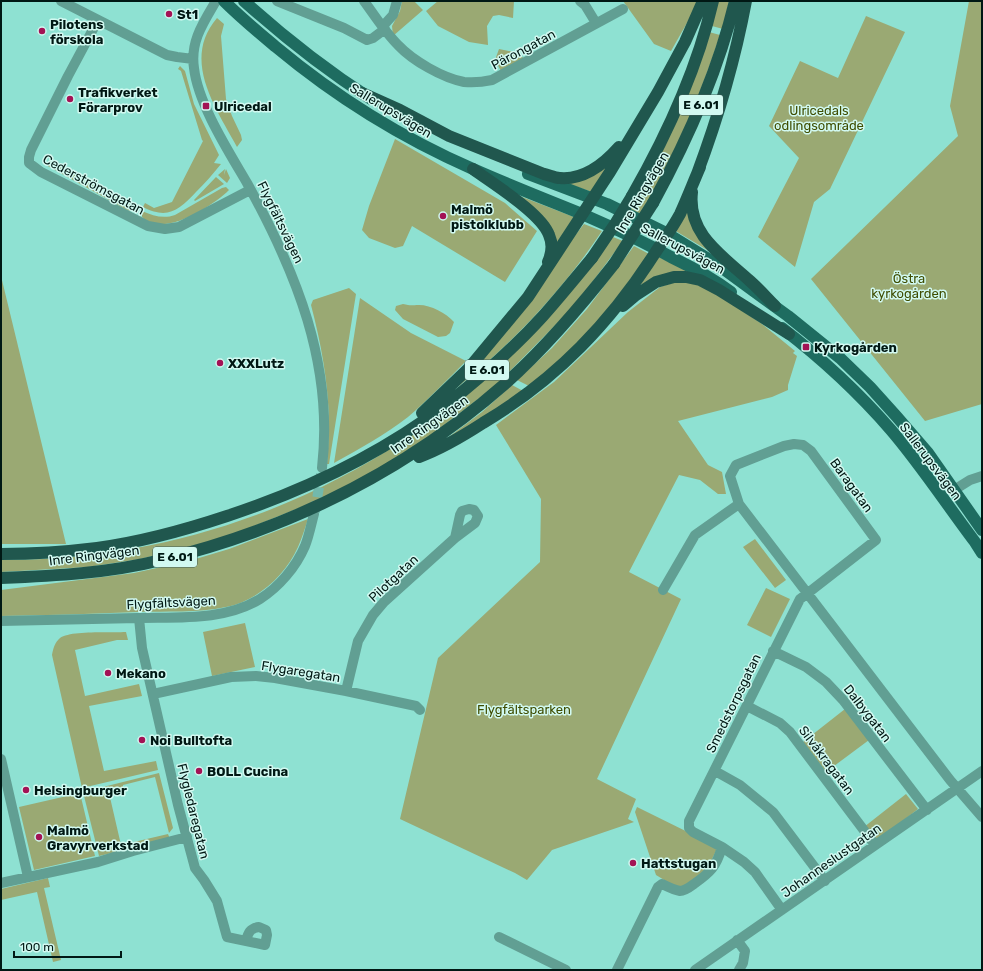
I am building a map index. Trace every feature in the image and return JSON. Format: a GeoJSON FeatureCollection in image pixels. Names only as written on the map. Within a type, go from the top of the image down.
{"type":"FeatureCollection","features":[{"type":"Feature","properties":{"kind":"highway"},"geometry":{"type":"LineString","coordinates":[[362,458],[371,447],[416,418],[459,378],[497,336],[528,297],[610,172],[658,92],[685,42],[702,1]]}},
{"type":"Feature","properties":{"kind":"highway","name":"Inre Ringvägen"},"geometry":{"type":"LineString","coordinates":[[1,554],[31,554],[97,548],[163,535],[200,526],[284,496],[335,473],[410,430],[475,381],[543,317],[592,258],[615,224],[660,146],[683,93],[703,37],[713,1]]}},
{"type":"Feature","properties":{"kind":"highway","name":"Inre Ringvägen"},"geometry":{"type":"LineString","coordinates":[[1,578],[109,570],[160,561],[219,545],[276,525],[307,512],[370,480],[417,452],[478,407],[506,383],[568,321],[614,264],[653,203],[694,122],[719,56],[735,1]]}},
{"type":"Feature","properties":{"kind":"highway"},"geometry":{"type":"LineString","coordinates":[[746,1],[730,72],[714,126],[694,183],[691,202],[692,211],[697,226],[712,248],[751,282],[775,306]]}},
{"type":"Feature","properties":{"kind":"highway"},"geometry":{"type":"LineString","coordinates":[[362,93],[400,110],[449,136],[544,174],[560,178],[584,175],[597,168],[609,158],[636,128]]}},
{"type":"Feature","properties":{"kind":"highway"},"geometry":{"type":"LineString","coordinates":[[400,461],[420,456],[448,444],[512,405],[560,368],[592,336],[642,273],[680,214],[700,167]]}},
{"type":"Feature","properties":{"kind":"highway"},"geometry":{"type":"LineString","coordinates":[[473,169],[525,207],[546,229],[551,240],[551,254],[540,279]]}},
{"type":"Feature","properties":{"kind":"highway"},"geometry":{"type":"LineString","coordinates":[[604,322],[649,286],[674,277],[686,277],[700,280],[719,290],[789,334]]}},
{"type":"Feature","properties":{"kind":"main road","name":"Sallerupsvägen"},"geometry":{"type":"LineString","coordinates":[[224,1],[295,63],[353,105],[410,139],[473,169],[583,214],[657,250],[722,285],[806,347],[853,390],[890,430],[982,553]]}},
{"type":"Feature","properties":{"kind":"main road","name":"Sallerupsvägen"},"geometry":{"type":"LineString","coordinates":[[244,1],[266,22],[303,51],[385,108],[447,141],[593,198],[668,234],[718,265],[775,306],[840,358],[870,387],[928,453],[982,530]]}},
{"type":"Feature","properties":{"kind":"street"},"geometry":{"type":"LineString","coordinates":[[61,1],[167,55],[193,59]]}},
{"type":"Feature","properties":{"kind":"street","name":"Flygfältsvägen"},"geometry":{"type":"LineString","coordinates":[[216,1],[199,28],[195,43],[193,59],[197,82],[206,106],[220,134],[277,240],[302,300],[312,337],[323,402],[324,431],[322,468]]}},
{"type":"Feature","properties":{"kind":"street"},"geometry":{"type":"LineString","coordinates":[[277,1],[344,28],[367,40],[373,38],[384,27],[393,15],[397,1]]}},
{"type":"Feature","properties":{"kind":"street","name":"Pärongatan"},"geometry":{"type":"LineString","coordinates":[[364,1],[397,44],[414,58],[438,73],[455,80],[474,83],[492,80],[623,9]]}},
{"type":"Feature","properties":{"kind":"street"},"geometry":{"type":"LineString","coordinates":[[580,1],[585,5],[596,24]]}},
{"type":"Feature","properties":{"kind":"street","name":"Cederströmsgatan"},"geometry":{"type":"LineString","coordinates":[[98,20],[35,142],[29,157],[29,163],[41,172],[141,223],[159,228],[172,228],[179,226],[250,190]]}},
{"type":"Feature","properties":{"kind":"street","name":"Baragatan"},"geometry":{"type":"LineString","coordinates":[[739,504],[730,476],[736,465],[784,446],[794,444],[803,445],[811,451],[876,540],[808,593]]}},
{"type":"Feature","properties":{"kind":"street"},"geometry":{"type":"LineString","coordinates":[[954,490],[970,480],[982,476]]}},
{"type":"Feature","properties":{"kind":"street"},"geometry":{"type":"LineString","coordinates":[[663,590],[695,535],[739,504],[957,789],[982,818]]}},
{"type":"Feature","properties":{"kind":"street","name":"Flygfältsvägen"},"geometry":{"type":"LineString","coordinates":[[1,621],[205,615],[238,608],[260,599],[277,586],[294,566],[304,546],[314,514]]}},
{"type":"Feature","properties":{"kind":"street","name":"Pilotgatan"},"geometry":{"type":"LineString","coordinates":[[346,691],[358,641],[373,615],[384,602],[455,538]]}},
{"type":"Feature","properties":{"kind":"street","name":"Smedstorpsgatan"},"geometry":{"type":"LineString","coordinates":[[722,847],[693,832],[688,828],[689,821],[800,599],[808,593]]}},
{"type":"Feature","properties":{"kind":"street","name":"Flygledaregatan"},"geometry":{"type":"LineString","coordinates":[[139,618],[142,648],[178,805],[195,868],[217,901],[227,937],[246,941]]}},
{"type":"Feature","properties":{"kind":"street","name":"Dalbygatan"},"geometry":{"type":"LineString","coordinates":[[773,651],[806,667],[826,682],[843,700],[927,810]]}},
{"type":"Feature","properties":{"kind":"street","name":"Flygaregatan"},"geometry":{"type":"LineString","coordinates":[[153,694],[231,677],[248,676],[275,678],[346,691],[416,706],[420,710]]}},
{"type":"Feature","properties":{"kind":"street","name":"Silvåkragatan"},"geometry":{"type":"LineString","coordinates":[[747,706],[780,723],[790,732],[875,845]]}},
{"type":"Feature","properties":{"kind":"street"},"geometry":{"type":"LineString","coordinates":[[1,759],[28,877]]}},
{"type":"Feature","properties":{"kind":"street"},"geometry":{"type":"LineString","coordinates":[[715,771],[740,785],[773,812],[825,881]]}},
{"type":"Feature","properties":{"kind":"street","name":"Johanneslustgatan"},"geometry":{"type":"LineString","coordinates":[[695,970],[982,771]]}},
{"type":"Feature","properties":{"kind":"street"},"geometry":{"type":"LineString","coordinates":[[1,884],[98,862],[132,851],[187,837]]}},
{"type":"Feature","properties":{"kind":"street"},"geometry":{"type":"LineString","coordinates":[[617,970],[658,887],[662,884],[676,890],[681,891],[686,889],[709,874],[716,863],[722,847],[744,862],[755,872],[782,910]]}},
{"type":"Feature","properties":{"kind":"street"},"geometry":{"type":"LineString","coordinates":[[499,937],[566,970]]}},
{"type":"Feature","properties":{"kind":"street"},"geometry":{"type":"LineString","coordinates":[[738,940],[746,951],[743,963],[739,970]]}},
{"type":"Feature","properties":{"kind":"green space"},"geometry":{"type":"Polygon","coordinates":[[[402,1],[414,1],[423,10],[393,36],[392,26],[400,11],[402,1]]]}},
{"type":"Feature","properties":{"kind":"green space"},"geometry":{"type":"Polygon","coordinates":[[[438,1],[514,1],[513,18],[499,15],[493,16],[487,26],[488,45],[469,42],[438,26],[426,11],[438,1]]]}},
{"type":"Feature","properties":{"kind":"green space"},"geometry":{"type":"Polygon","coordinates":[[[623,1],[697,1],[696,7],[671,51],[654,44],[623,1]]]}},
{"type":"Feature","properties":{"kind":"green space"},"geometry":{"type":"Polygon","coordinates":[[[718,1],[729,1],[723,29],[712,26],[718,1]]]}},
{"type":"Feature","properties":{"kind":"green space","name":"Östra kyrkogården"},"geometry":{"type":"Polygon","coordinates":[[[969,1],[982,1],[982,404],[925,421],[811,279],[958,136],[950,106],[969,1]]]}},
{"type":"Feature","properties":{"kind":"green space","name":"Ulricedals odlingsområde"},"geometry":{"type":"Polygon","coordinates":[[[866,16],[905,32],[830,189],[814,202],[795,267],[758,237],[799,158],[769,126],[800,61],[838,78],[866,16]]]}},
{"type":"Feature","properties":{"kind":"green space"},"geometry":{"type":"Polygon","coordinates":[[[217,18],[224,24],[221,36],[226,99],[242,140],[237,147],[212,100],[202,67],[202,50],[207,34],[217,18]]]}},
{"type":"Feature","properties":{"kind":"green space"},"geometry":{"type":"Polygon","coordinates":[[[709,32],[720,35],[704,81],[675,149],[640,214],[630,209],[709,32]]]}},
{"type":"Feature","properties":{"kind":"green space"},"geometry":{"type":"Polygon","coordinates":[[[499,49],[519,53],[524,59],[501,71],[495,60],[499,49]]]}},
{"type":"Feature","properties":{"kind":"green space"},"geometry":{"type":"Polygon","coordinates":[[[180,66],[185,71],[194,104],[219,155],[214,163],[221,164],[206,182],[184,204],[172,211],[159,213],[143,207],[145,203],[154,208],[172,202],[203,141],[181,71],[178,69],[180,66]]]}},
{"type":"Feature","properties":{"kind":"green space","name":"Malmö pistolklubb"},"geometry":{"type":"Polygon","coordinates":[[[395,139],[505,203],[537,231],[505,282],[412,226],[403,246],[395,248],[369,238],[362,230],[369,206],[395,139]]]}},
{"type":"Feature","properties":{"kind":"green space"},"geometry":{"type":"Polygon","coordinates":[[[50,160],[107,193],[105,198],[46,165],[50,160]]]}},
{"type":"Feature","properties":{"kind":"green space"},"geometry":{"type":"Polygon","coordinates":[[[611,161],[592,192],[560,181],[611,161]]]}},
{"type":"Feature","properties":{"kind":"green space"},"geometry":{"type":"Polygon","coordinates":[[[225,169],[224,175],[226,169],[230,178],[227,183],[218,175],[225,169]]]}},
{"type":"Feature","properties":{"kind":"green space"},"geometry":{"type":"Polygon","coordinates":[[[216,177],[224,184],[195,201],[194,200],[216,177]]]}},
{"type":"Feature","properties":{"kind":"green space"},"geometry":{"type":"Polygon","coordinates":[[[226,187],[229,190],[221,197],[187,218],[162,224],[151,223],[142,217],[142,211],[158,216],[167,217],[175,215],[226,187]]]}},
{"type":"Feature","properties":{"kind":"green space"},"geometry":{"type":"Polygon","coordinates":[[[507,191],[574,217],[555,246],[507,191]]]}},
{"type":"Feature","properties":{"kind":"green space"},"geometry":{"type":"Polygon","coordinates":[[[111,195],[134,206],[130,211],[108,200],[111,195]]]}},
{"type":"Feature","properties":{"kind":"green space"},"geometry":{"type":"Polygon","coordinates":[[[688,205],[714,254],[674,230],[688,205]]]}},
{"type":"Feature","properties":{"kind":"green space"},"geometry":{"type":"Polygon","coordinates":[[[584,224],[602,231],[570,275],[553,296],[496,355],[454,390],[584,224]]]}},
{"type":"Feature","properties":{"kind":"green space"},"geometry":{"type":"Polygon","coordinates":[[[613,237],[623,241],[575,305],[507,374],[496,369],[613,237]]]}},
{"type":"Feature","properties":{"kind":"green space"},"geometry":{"type":"Polygon","coordinates":[[[634,246],[649,254],[595,327],[531,387],[517,380],[552,348],[587,309],[634,246]]]}},
{"type":"Feature","properties":{"kind":"green space"},"geometry":{"type":"Polygon","coordinates":[[[657,256],[688,271],[636,286],[657,256]]]}},
{"type":"Feature","properties":{"kind":"green space"},"geometry":{"type":"Polygon","coordinates":[[[1,276],[66,544],[1,544],[1,276]]]}},
{"type":"Feature","properties":{"kind":"green space","name":"Flygfältsparken"},"geometry":{"type":"Polygon","coordinates":[[[683,282],[696,284],[711,290],[762,324],[795,351],[793,353],[797,356],[788,385],[788,390],[772,397],[678,421],[708,465],[722,472],[726,494],[718,494],[700,480],[679,475],[629,572],[681,599],[597,779],[636,799],[628,819],[634,822],[552,850],[527,880],[400,819],[438,658],[540,562],[541,499],[496,425],[554,382],[628,312],[660,287],[672,283],[683,282]]]}},
{"type":"Feature","properties":{"kind":"green space"},"geometry":{"type":"Polygon","coordinates":[[[349,288],[356,294],[329,464],[327,464],[329,421],[326,377],[311,305],[313,300],[349,288]]]}},
{"type":"Feature","properties":{"kind":"green space"},"geometry":{"type":"Polygon","coordinates":[[[360,298],[411,333],[466,361],[430,397],[399,424],[334,463],[360,298]]]}},
{"type":"Feature","properties":{"kind":"green space"},"geometry":{"type":"Polygon","coordinates":[[[403,304],[424,305],[443,313],[454,322],[450,333],[446,336],[438,337],[403,319],[395,310],[396,306],[403,304]]]}},
{"type":"Feature","properties":{"kind":"green space"},"geometry":{"type":"Polygon","coordinates":[[[491,374],[502,380],[410,451],[329,496],[224,538],[140,559],[88,567],[1,572],[1,560],[55,558],[108,553],[160,543],[212,530],[262,513],[311,492],[358,468],[426,425],[491,374]]]}},
{"type":"Feature","properties":{"kind":"green space"},"geometry":{"type":"Polygon","coordinates":[[[512,385],[525,392],[438,445],[482,412],[512,385]]]}},
{"type":"Feature","properties":{"kind":"green space"},"geometry":{"type":"Polygon","coordinates":[[[308,519],[298,547],[286,568],[269,586],[237,604],[215,609],[193,611],[1,616],[1,590],[134,573],[166,566],[229,549],[308,519]]]}},
{"type":"Feature","properties":{"kind":"green space"},"geometry":{"type":"Polygon","coordinates":[[[755,539],[786,580],[775,588],[743,547],[755,539]]]}},
{"type":"Feature","properties":{"kind":"green space"},"geometry":{"type":"Polygon","coordinates":[[[766,588],[790,599],[771,637],[747,625],[766,588]]]}},
{"type":"Feature","properties":{"kind":"green space"},"geometry":{"type":"Polygon","coordinates":[[[245,623],[255,667],[212,676],[203,632],[245,623]]]}},
{"type":"Feature","properties":{"kind":"green space"},"geometry":{"type":"Polygon","coordinates":[[[126,632],[128,640],[117,640],[75,650],[85,696],[139,684],[142,696],[89,706],[104,771],[156,761],[158,770],[82,788],[52,655],[53,650],[58,640],[65,635],[126,632]]]}},
{"type":"Feature","properties":{"kind":"green space"},"geometry":{"type":"Polygon","coordinates":[[[845,709],[869,740],[826,772],[803,742],[845,709]]]}},
{"type":"Feature","properties":{"kind":"green space"},"geometry":{"type":"Polygon","coordinates":[[[159,773],[173,828],[169,833],[155,777],[123,785],[123,787],[112,790],[113,792],[109,793],[121,845],[168,834],[170,839],[99,856],[83,792],[159,773]]]}},
{"type":"Feature","properties":{"kind":"green space"},"geometry":{"type":"Polygon","coordinates":[[[80,793],[95,856],[34,870],[19,807],[80,793]]]}},
{"type":"Feature","properties":{"kind":"green space"},"geometry":{"type":"Polygon","coordinates":[[[906,794],[918,809],[876,842],[864,827],[906,794]]]}},
{"type":"Feature","properties":{"kind":"green space"},"geometry":{"type":"Polygon","coordinates":[[[637,807],[718,847],[706,871],[679,889],[656,875],[635,812],[637,807]]]}},
{"type":"Feature","properties":{"kind":"green space"},"geometry":{"type":"Polygon","coordinates":[[[48,878],[50,887],[44,888],[61,960],[53,962],[37,892],[1,900],[1,889],[48,878]]]}},
{"type":"Feature","properties":{"kind":"tunnel"},"geometry":{"type":"LineString","coordinates":[[315,512],[321,474]]}},
{"type":"Feature","properties":{"kind":"place","name":"St1"},"geometry":{"type":"Point","coordinates":[169,14]}},
{"type":"Feature","properties":{"kind":"place","name":"Pilotens förskola"},"geometry":{"type":"Point","coordinates":[42,31]}},
{"type":"Feature","properties":{"kind":"place","name":"Trafikverket Förarprov"},"geometry":{"type":"Point","coordinates":[70,99]}},
{"type":"Feature","properties":{"kind":"place","name":"Ulricedal"},"geometry":{"type":"Point","coordinates":[206,106]}},
{"type":"Feature","properties":{"kind":"place","name":"Malmö pistolklubb"},"geometry":{"type":"Point","coordinates":[443,216]}},
{"type":"Feature","properties":{"kind":"place","name":"Kyrkogården"},"geometry":{"type":"Point","coordinates":[806,347]}},
{"type":"Feature","properties":{"kind":"place","name":"XXXLutz"},"geometry":{"type":"Point","coordinates":[220,363]}},
{"type":"Feature","properties":{"kind":"place","name":"Mekano"},"geometry":{"type":"Point","coordinates":[108,673]}},
{"type":"Feature","properties":{"kind":"place","name":"Noi Bulltofta"},"geometry":{"type":"Point","coordinates":[142,740]}},
{"type":"Feature","properties":{"kind":"place","name":"BOLL Cucina"},"geometry":{"type":"Point","coordinates":[199,771]}},
{"type":"Feature","properties":{"kind":"place","name":"Helsingburger"},"geometry":{"type":"Point","coordinates":[26,790]}},
{"type":"Feature","properties":{"kind":"place","name":"Malmö Gravyrverkstad"},"geometry":{"type":"Point","coordinates":[39,837]}},
{"type":"Feature","properties":{"kind":"place","name":"Hattstugan"},"geometry":{"type":"Point","coordinates":[633,863]}}]}
